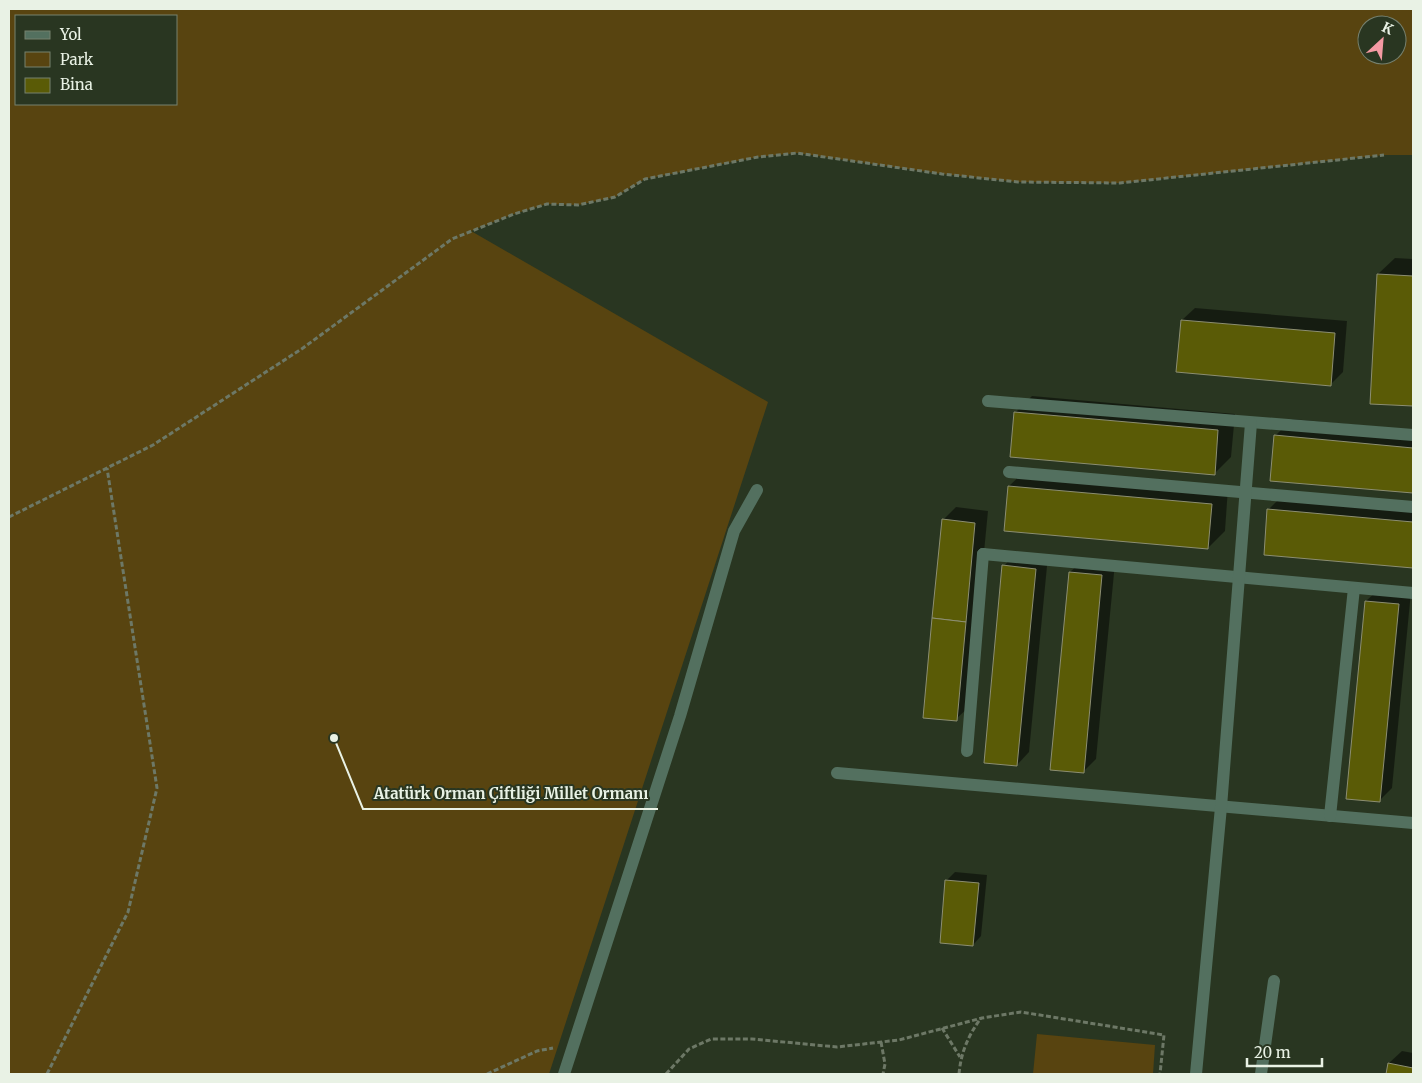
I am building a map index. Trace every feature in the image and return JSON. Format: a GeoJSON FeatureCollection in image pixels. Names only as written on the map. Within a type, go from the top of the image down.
{"type":"FeatureCollection","features":[{"type":"Feature","properties":{"kind":"street"},"geometry":{"type":"LineString","coordinates":[[988,401],[1413,435]]}},
{"type":"Feature","properties":{"kind":"street"},"geometry":{"type":"LineString","coordinates":[[1196,1074],[1221,807],[1251,423]]}},
{"type":"Feature","properties":{"kind":"street"},"geometry":{"type":"LineString","coordinates":[[1009,472],[1413,507]]}},
{"type":"Feature","properties":{"kind":"street"},"geometry":{"type":"LineString","coordinates":[[564,1074],[680,716],[734,531],[757,490]]}},
{"type":"Feature","properties":{"kind":"street"},"geometry":{"type":"LineString","coordinates":[[967,751],[983,554],[1413,593]]}},
{"type":"Feature","properties":{"kind":"street"},"geometry":{"type":"LineString","coordinates":[[1330,816],[1354,588]]}},
{"type":"Feature","properties":{"kind":"street"},"geometry":{"type":"LineString","coordinates":[[837,773],[1413,823]]}},
{"type":"Feature","properties":{"kind":"street"},"geometry":{"type":"LineString","coordinates":[[1261,1074],[1274,981]]}},
{"type":"Feature","properties":{"kind":"path"},"geometry":{"type":"LineString","coordinates":[[9,517],[153,445],[303,348],[452,239],[514,214],[547,204],[578,205],[616,197],[646,179],[758,157],[797,153],[942,174],[1018,182],[1111,183],[1384,155]]}},
{"type":"Feature","properties":{"kind":"path"},"geometry":{"type":"LineString","coordinates":[[47,1074],[128,912],[157,788],[107,468]]}},
{"type":"Feature","properties":{"kind":"path"},"geometry":{"type":"LineString","coordinates":[[666,1074],[690,1049],[711,1040],[752,1038],[837,1047],[900,1040],[982,1018],[1021,1012],[1164,1035],[1160,1074]]}},
{"type":"Feature","properties":{"kind":"path"},"geometry":{"type":"LineString","coordinates":[[959,1074],[960,1057],[970,1032],[982,1018]]}},
{"type":"Feature","properties":{"kind":"path"},"geometry":{"type":"LineString","coordinates":[[942,1028],[960,1057]]}},
{"type":"Feature","properties":{"kind":"path"},"geometry":{"type":"LineString","coordinates":[[881,1042],[885,1064],[883,1074]]}},
{"type":"Feature","properties":{"kind":"path"},"geometry":{"type":"LineString","coordinates":[[487,1074],[537,1051],[573,1044]]}},
{"type":"Feature","properties":{"kind":"green space"},"geometry":{"type":"Polygon","coordinates":[[[9,9],[1413,9],[1413,155],[1384,155],[1120,183],[1018,182],[942,174],[797,153],[758,157],[645,179],[615,197],[578,205],[547,204],[514,214],[471,231],[768,402],[549,1074],[9,1074],[9,9]]]}},
{"type":"Feature","properties":{"kind":"green space"},"geometry":{"type":"Polygon","coordinates":[[[1037,1034],[1155,1045],[1153,1074],[1033,1074],[1037,1034]]]}},
{"type":"Feature","properties":{"kind":"building"},"geometry":{"type":"Polygon","coordinates":[[[1377,274],[1413,276],[1413,406],[1370,404],[1377,274]]]}},
{"type":"Feature","properties":{"kind":"building"},"geometry":{"type":"Polygon","coordinates":[[[1181,320],[1335,333],[1331,386],[1176,372],[1181,320]]]}},
{"type":"Feature","properties":{"kind":"building"},"geometry":{"type":"Polygon","coordinates":[[[1014,412],[1218,430],[1215,475],[1010,457],[1014,412]]]}},
{"type":"Feature","properties":{"kind":"building"},"geometry":{"type":"Polygon","coordinates":[[[1274,435],[1413,448],[1413,493],[1270,481],[1274,435]]]}},
{"type":"Feature","properties":{"kind":"building"},"geometry":{"type":"Polygon","coordinates":[[[1008,486],[1212,504],[1208,549],[1004,531],[1008,486]]]}},
{"type":"Feature","properties":{"kind":"building"},"geometry":{"type":"Polygon","coordinates":[[[1267,509],[1413,522],[1413,568],[1264,555],[1267,509]]]}},
{"type":"Feature","properties":{"kind":"building"},"geometry":{"type":"Polygon","coordinates":[[[942,519],[975,523],[966,622],[932,618],[942,519]]]}},
{"type":"Feature","properties":{"kind":"building"},"geometry":{"type":"Polygon","coordinates":[[[1002,565],[1036,569],[1017,766],[984,763],[1002,565]]]}},
{"type":"Feature","properties":{"kind":"building"},"geometry":{"type":"Polygon","coordinates":[[[1069,572],[1102,575],[1084,773],[1050,770],[1069,572]]]}},
{"type":"Feature","properties":{"kind":"building"},"geometry":{"type":"Polygon","coordinates":[[[1365,601],[1399,604],[1380,802],[1346,799],[1365,601]]]}},
{"type":"Feature","properties":{"kind":"building"},"geometry":{"type":"Polygon","coordinates":[[[932,618],[966,622],[957,721],[923,718],[932,618]]]}},
{"type":"Feature","properties":{"kind":"building"},"geometry":{"type":"Polygon","coordinates":[[[945,880],[979,883],[973,946],[940,943],[945,880]]]}},
{"type":"Feature","properties":{"kind":"building"},"geometry":{"type":"Polygon","coordinates":[[[1388,1063],[1413,1068],[1413,1074],[1386,1074],[1388,1063]]]}},
{"type":"Feature","properties":{"kind":"place","name":"Atatürk Orman Çiftliği Millet Ormanı"},"geometry":{"type":"Point","coordinates":[334,738]}}]}
